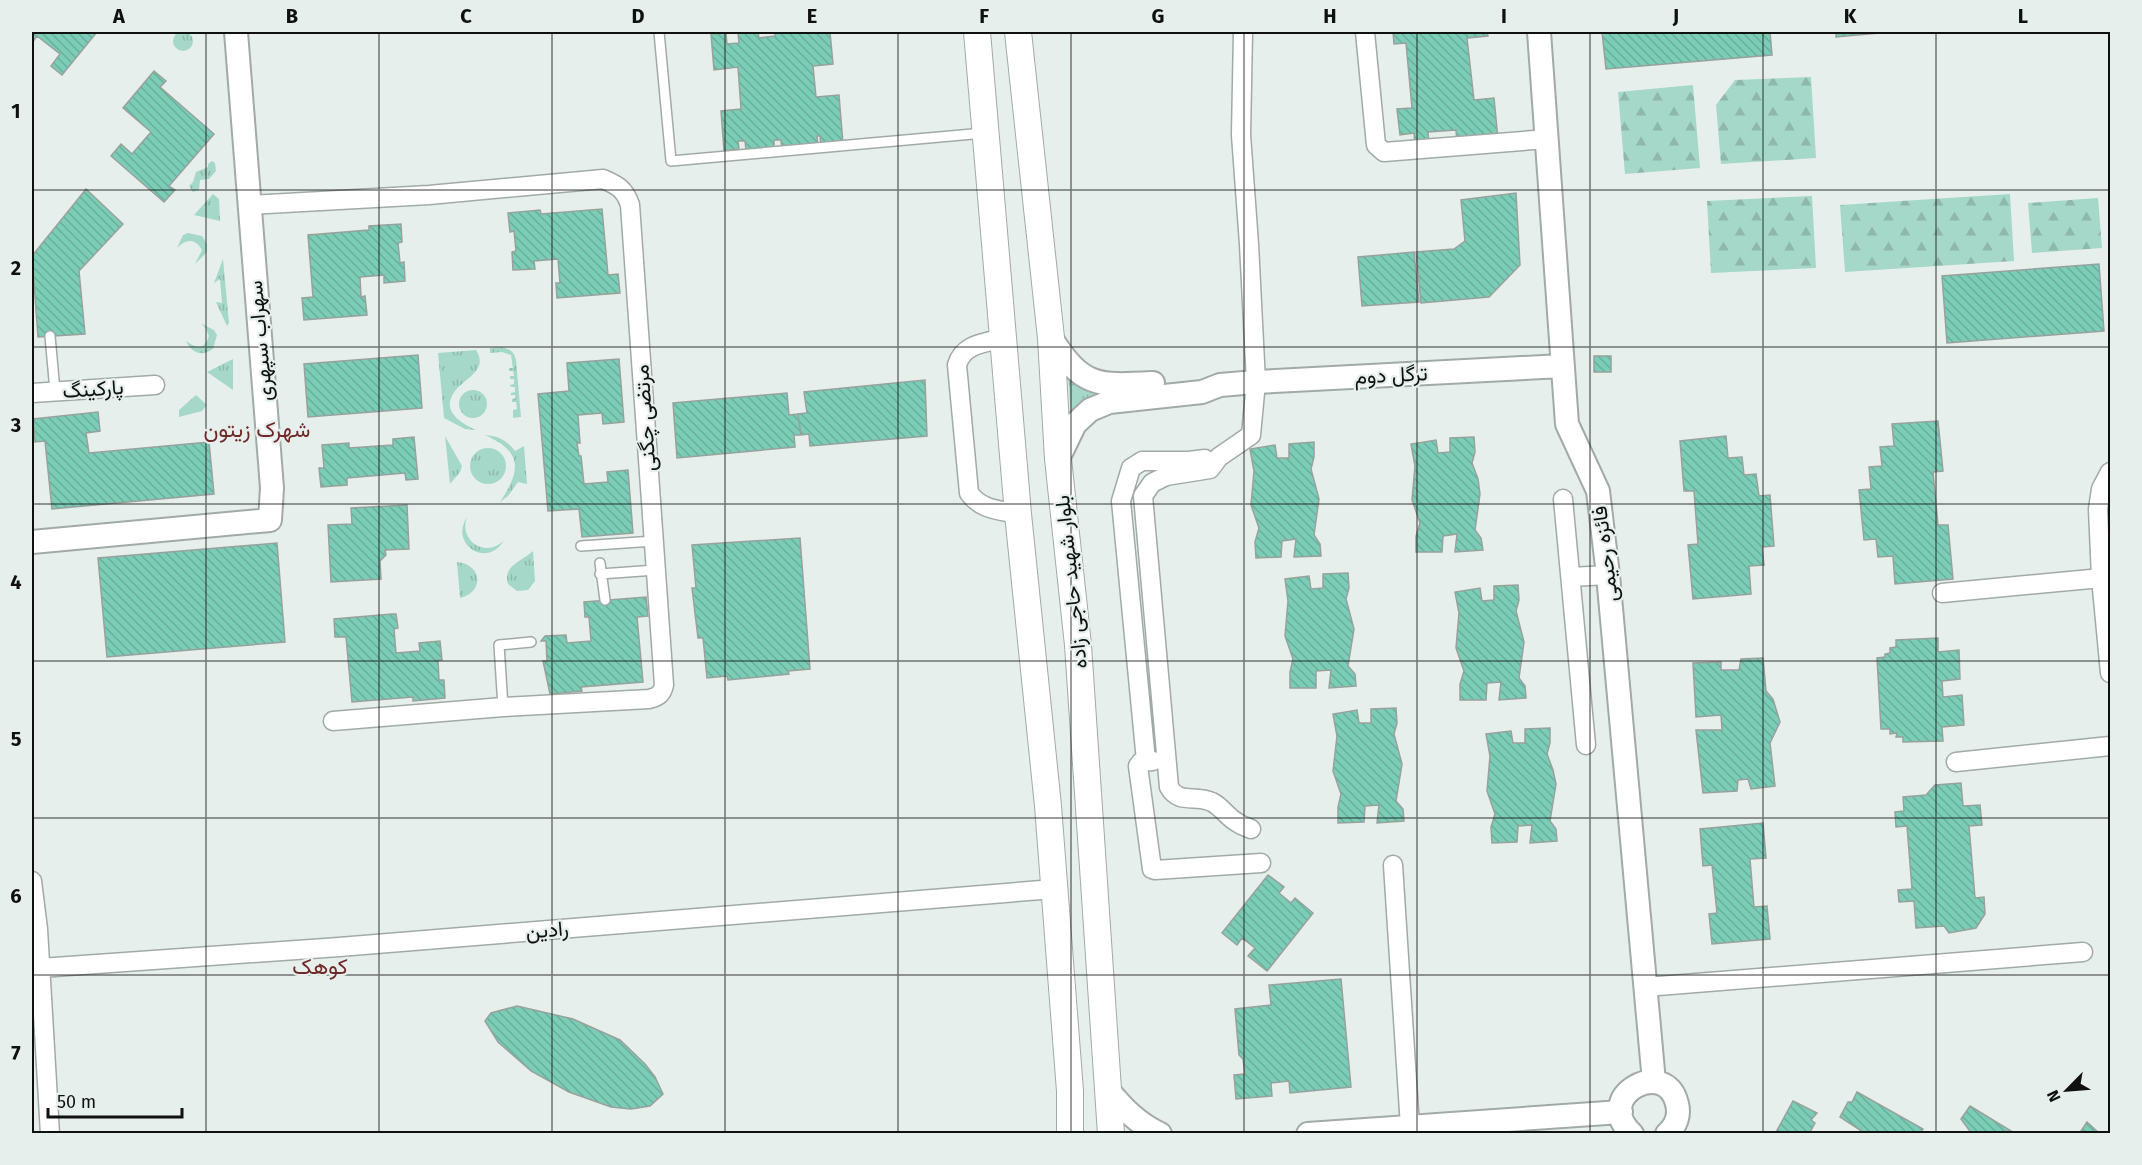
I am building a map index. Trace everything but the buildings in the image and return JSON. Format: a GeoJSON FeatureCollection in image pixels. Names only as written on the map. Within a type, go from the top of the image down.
{"type":"FeatureCollection","features":[{"type":"Feature","properties":{"kind":"main road"},"geometry":{"type":"LineString","coordinates":[[977,32],[1018,514],[1048,806],[1070,1091],[1070,1134]]}},
{"type":"Feature","properties":{"kind":"main road","name":"بلوار شهید حاجی زاده"},"geometry":{"type":"LineString","coordinates":[[1018,32],[1051,338],[1059,469],[1078,645],[1111,1134]]}},
{"type":"Feature","properties":{"kind":"main road"},"geometry":{"type":"LineString","coordinates":[[1017,486],[1032,471],[1059,469]]}},
{"type":"Feature","properties":{"kind":"street","name":"سهراب سپهری"},"geometry":{"type":"LineString","coordinates":[[32,542],[270,520],[272,488],[236,32]]}},
{"type":"Feature","properties":{"kind":"street"},"geometry":{"type":"LineString","coordinates":[[1243,32],[1241,135],[1256,382],[1251,435],[1219,457],[1210,469],[1166,477],[1152,483],[1143,496],[1169,787],[1174,795],[1212,802],[1238,824],[1251,829]]}},
{"type":"Feature","properties":{"kind":"street"},"geometry":{"type":"LineString","coordinates":[[1365,32],[1376,145],[1380,150],[1384,152],[1546,139]]}},
{"type":"Feature","properties":{"kind":"street","name":"فائزه رحیمی"},"geometry":{"type":"LineString","coordinates":[[1539,32],[1567,424],[1598,491],[1608,575],[1654,1082]]}},
{"type":"Feature","properties":{"kind":"street","name":"مرتضی چگنی"},"geometry":{"type":"LineString","coordinates":[[249,205],[429,195],[603,179],[619,186],[627,195],[630,205],[664,685],[660,695],[649,699],[503,707],[333,721]]}},
{"type":"Feature","properties":{"kind":"street"},"geometry":{"type":"LineString","coordinates":[[1004,338],[966,349],[959,356],[957,365],[969,494],[982,507],[1018,514]]}},
{"type":"Feature","properties":{"kind":"street","name":"ترگل دوم"},"geometry":{"type":"LineString","coordinates":[[1051,338],[1072,367],[1084,378],[1124,385],[1196,380],[1220,386]]}},
{"type":"Feature","properties":{"kind":"street","name":"ترگل دوم"},"geometry":{"type":"LineString","coordinates":[[1059,469],[1075,424],[1090,410],[1109,402],[1202,392],[1220,386],[1256,382],[1562,366]]}},
{"type":"Feature","properties":{"kind":"street","name":"پارکینگ"},"geometry":{"type":"LineString","coordinates":[[32,393],[154,385]]}},
{"type":"Feature","properties":{"kind":"street"},"geometry":{"type":"LineString","coordinates":[[1146,761],[1122,513],[1122,492],[1131,468],[1142,461],[1189,461],[1219,457]]}},
{"type":"Feature","properties":{"kind":"street"},"geometry":{"type":"LineString","coordinates":[[2110,472],[2101,489],[2098,509],[2101,578],[2110,673]]}},
{"type":"Feature","properties":{"kind":"street"},"geometry":{"type":"LineString","coordinates":[[1563,499],[1586,745]]}},
{"type":"Feature","properties":{"kind":"street"},"geometry":{"type":"LineString","coordinates":[[1570,577],[1608,575]]}},
{"type":"Feature","properties":{"kind":"street"},"geometry":{"type":"LineString","coordinates":[[1942,593],[2101,578]]}},
{"type":"Feature","properties":{"kind":"street"},"geometry":{"type":"LineString","coordinates":[[1956,762],[2110,746]]}},
{"type":"Feature","properties":{"kind":"street"},"geometry":{"type":"LineString","coordinates":[[1167,759],[1146,761],[1139,763],[1138,766],[1152,868],[1155,870],[1261,863]]}},
{"type":"Feature","properties":{"kind":"street"},"geometry":{"type":"LineString","coordinates":[[1393,866],[1410,1127]]}},
{"type":"Feature","properties":{"kind":"street"},"geometry":{"type":"LineString","coordinates":[[32,881],[40,968],[50,1134]]}},
{"type":"Feature","properties":{"kind":"street","name":"رادین"},"geometry":{"type":"LineString","coordinates":[[40,968],[363,945],[1054,889]]}},
{"type":"Feature","properties":{"kind":"street"},"geometry":{"type":"LineString","coordinates":[[1646,987],[2084,952]]}},
{"type":"Feature","properties":{"kind":"street"},"geometry":{"type":"LineString","coordinates":[[1632,1134],[1623,1121],[1622,1104],[1630,1089],[1638,1084],[1654,1082],[1670,1090],[1676,1098],[1678,1107],[1675,1125],[1667,1134]]}},
{"type":"Feature","properties":{"kind":"street"},"geometry":{"type":"LineString","coordinates":[[1108,1090],[1127,1113],[1143,1126],[1160,1134]]}},
{"type":"Feature","properties":{"kind":"street"},"geometry":{"type":"LineString","coordinates":[[1308,1134],[1621,1112]]}},
{"type":"Feature","properties":{"kind":"lane"},"geometry":{"type":"LineString","coordinates":[[659,32],[671,161],[986,133]]}},
{"type":"Feature","properties":{"kind":"lane"},"geometry":{"type":"LineString","coordinates":[[50,336],[55,391]]}},
{"type":"Feature","properties":{"kind":"lane"},"geometry":{"type":"LineString","coordinates":[[581,546],[654,541]]}},
{"type":"Feature","properties":{"kind":"lane"},"geometry":{"type":"LineString","coordinates":[[600,563],[606,600]]}},
{"type":"Feature","properties":{"kind":"lane"},"geometry":{"type":"LineString","coordinates":[[600,574],[656,570]]}},
{"type":"Feature","properties":{"kind":"lane"},"geometry":{"type":"LineString","coordinates":[[503,707],[499,645],[531,642]]}},
{"type":"Feature","properties":{"kind":"green space"},"geometry":{"type":"Polygon","coordinates":[[[179,31],[187,31],[193,37],[193,45],[187,51],[179,51],[173,45],[173,37],[179,31]]]}},
{"type":"Feature","properties":{"kind":"green space"},"geometry":{"type":"Polygon","coordinates":[[[1811,77],[1816,158],[1721,164],[1716,105],[1735,80],[1811,77]]]}},
{"type":"Feature","properties":{"kind":"green space"},"geometry":{"type":"Polygon","coordinates":[[[1693,85],[1700,168],[1625,174],[1618,92],[1693,85]]]}},
{"type":"Feature","properties":{"kind":"green space"},"geometry":{"type":"Polygon","coordinates":[[[212,161],[215,163],[216,171],[209,179],[200,180],[199,190],[193,192],[189,186],[196,172],[208,167],[212,161]]]}},
{"type":"Feature","properties":{"kind":"green space"},"geometry":{"type":"Polygon","coordinates":[[[213,194],[219,199],[220,221],[194,215],[213,194]]]}},
{"type":"Feature","properties":{"kind":"green space"},"geometry":{"type":"Polygon","coordinates":[[[2010,194],[2014,261],[1845,272],[1840,205],[2010,194]]]}},
{"type":"Feature","properties":{"kind":"green space"},"geometry":{"type":"Polygon","coordinates":[[[1812,196],[1816,268],[1711,273],[1707,201],[1812,196]]]}},
{"type":"Feature","properties":{"kind":"green space"},"geometry":{"type":"Polygon","coordinates":[[[2098,198],[2102,248],[2032,253],[2028,203],[2098,198]]]}},
{"type":"Feature","properties":{"kind":"green space"},"geometry":{"type":"Polygon","coordinates":[[[188,233],[202,236],[207,244],[207,252],[195,264],[202,250],[196,243],[190,241],[177,248],[183,235],[188,233]]]}},
{"type":"Feature","properties":{"kind":"green space"},"geometry":{"type":"Polygon","coordinates":[[[223,259],[229,323],[227,326],[216,302],[222,303],[220,279],[214,283],[223,259]]]}},
{"type":"Feature","properties":{"kind":"green space"},"geometry":{"type":"Polygon","coordinates":[[[202,324],[214,330],[217,335],[213,349],[205,353],[194,351],[186,341],[199,347],[205,344],[209,336],[202,324]]]}},
{"type":"Feature","properties":{"kind":"green space"},"geometry":{"type":"Polygon","coordinates":[[[502,347],[511,351],[516,360],[521,417],[513,418],[513,410],[517,409],[516,402],[512,402],[512,399],[516,398],[515,395],[511,395],[515,392],[515,387],[510,385],[514,384],[514,379],[510,379],[510,376],[514,376],[513,371],[509,371],[509,368],[513,368],[511,355],[502,352],[490,353],[490,348],[502,347]]]}},
{"type":"Feature","properties":{"kind":"green space"},"geometry":{"type":"Polygon","coordinates":[[[476,350],[480,363],[478,368],[455,391],[450,405],[459,420],[476,430],[465,429],[444,418],[438,353],[476,350]]]}},
{"type":"Feature","properties":{"kind":"green space"},"geometry":{"type":"Polygon","coordinates":[[[233,359],[233,390],[207,372],[233,359]]]}},
{"type":"Feature","properties":{"kind":"green space"},"geometry":{"type":"Polygon","coordinates":[[[1068,375],[1112,391],[1071,416],[1068,375]]]}},
{"type":"Feature","properties":{"kind":"green space"},"geometry":{"type":"Polygon","coordinates":[[[473,390],[483,394],[487,404],[483,414],[473,418],[463,414],[459,404],[463,394],[473,390]]]}},
{"type":"Feature","properties":{"kind":"green space"},"geometry":{"type":"Polygon","coordinates":[[[196,395],[207,405],[202,411],[179,417],[179,410],[196,395]]]}},
{"type":"Feature","properties":{"kind":"green space"},"geometry":{"type":"Polygon","coordinates":[[[485,435],[502,439],[515,451],[524,446],[527,484],[518,482],[508,496],[500,502],[512,480],[515,463],[506,448],[485,435]]]}},
{"type":"Feature","properties":{"kind":"green space"},"geometry":{"type":"Polygon","coordinates":[[[445,436],[462,466],[450,484],[445,436]]]}},
{"type":"Feature","properties":{"kind":"green space"},"geometry":{"type":"Polygon","coordinates":[[[488,448],[501,453],[506,466],[501,479],[488,484],[475,479],[470,466],[475,453],[488,448]]]}},
{"type":"Feature","properties":{"kind":"green space"},"geometry":{"type":"Polygon","coordinates":[[[467,517],[465,526],[467,533],[476,545],[490,548],[504,540],[489,553],[473,550],[463,536],[463,527],[467,517]]]}},
{"type":"Feature","properties":{"kind":"green space"},"geometry":{"type":"Polygon","coordinates":[[[533,551],[535,581],[528,590],[517,591],[508,584],[510,568],[533,551]]]}},
{"type":"Feature","properties":{"kind":"green space"},"geometry":{"type":"Polygon","coordinates":[[[457,562],[472,568],[477,578],[474,590],[460,598],[457,562]]]}},
{"type":"Feature","properties":{"kind":"district","name":"شهرک زیتون"},"geometry":{"type":"Point","coordinates":[257,429]}},
{"type":"Feature","properties":{"kind":"district","name":"کوهک"},"geometry":{"type":"Point","coordinates":[320,966]}}]}
